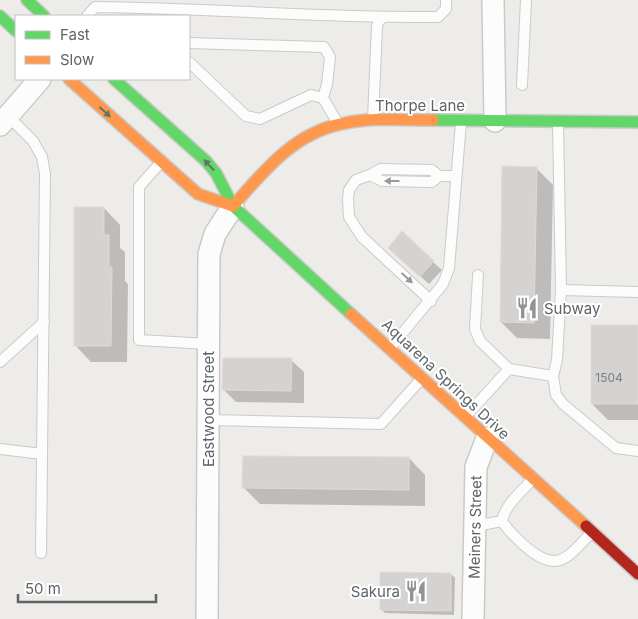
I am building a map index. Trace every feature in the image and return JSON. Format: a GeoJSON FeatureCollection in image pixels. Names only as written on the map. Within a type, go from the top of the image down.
{"type":"FeatureCollection","features":[{"type":"Feature","properties":{"kind":"main road"},"geometry":{"type":"LineString","coordinates":[[27,0],[43,15]]}},
{"type":"Feature","properties":{"kind":"main road"},"geometry":{"type":"LineString","coordinates":[[0,16],[15,30]]}},
{"type":"Feature","properties":{"kind":"main road","name":"Aquarena Springs Drive"},"geometry":{"type":"LineString","coordinates":[[70,80],[198,194],[234,206]]}},
{"type":"Feature","properties":{"kind":"main road","name":"Aquarena Springs Drive"},"geometry":{"type":"LineString","coordinates":[[115,80],[206,161],[216,174],[234,206],[638,574]]}},
{"type":"Feature","properties":{"kind":"main road","name":"Thorpe Lane"},"geometry":{"type":"LineString","coordinates":[[234,206],[280,155],[310,135],[338,124],[373,120],[638,122]]}},
{"type":"Feature","properties":{"kind":"street"},"geometry":{"type":"LineString","coordinates":[[494,0],[495,121]]}},
{"type":"Feature","properties":{"kind":"street"},"geometry":{"type":"LineString","coordinates":[[4,120],[39,80]]}},
{"type":"Feature","properties":{"kind":"street","name":"Eastwood Street"},"geometry":{"type":"LineString","coordinates":[[207,619],[209,254],[215,234],[234,206]]}},
{"type":"Feature","properties":{"kind":"street","name":"Meiners Street"},"geometry":{"type":"LineString","coordinates":[[473,619],[476,467],[487,438]]}},
{"type":"Feature","properties":{"kind":"lane"},"geometry":{"type":"LineString","coordinates":[[89,15],[95,4],[157,4],[383,17],[438,17],[446,9],[446,0]]}},
{"type":"Feature","properties":{"kind":"lane"},"geometry":{"type":"LineString","coordinates":[[522,85],[526,0]]}},
{"type":"Feature","properties":{"kind":"lane"},"geometry":{"type":"LineString","coordinates":[[373,120],[377,26],[383,17]]}},
{"type":"Feature","properties":{"kind":"lane"},"geometry":{"type":"LineString","coordinates":[[190,43],[324,47],[330,56],[327,84],[323,98],[338,124]]}},
{"type":"Feature","properties":{"kind":"lane"},"geometry":{"type":"LineString","coordinates":[[190,63],[246,116],[260,119],[311,95],[323,98]]}},
{"type":"Feature","properties":{"kind":"lane"},"geometry":{"type":"LineString","coordinates":[[4,120],[33,141],[42,157],[45,174],[41,553]]}},
{"type":"Feature","properties":{"kind":"lane"},"geometry":{"type":"LineString","coordinates":[[390,348],[443,284],[449,268],[461,120]]}},
{"type":"Feature","properties":{"kind":"lane"},"geometry":{"type":"LineString","coordinates":[[558,121],[561,290],[557,360],[552,376],[556,395],[563,404],[616,448],[638,451]]}},
{"type":"Feature","properties":{"kind":"lane"},"geometry":{"type":"LineString","coordinates":[[161,162],[139,187],[139,340],[209,344]]}},
{"type":"Feature","properties":{"kind":"lane"},"geometry":{"type":"LineString","coordinates":[[430,300],[362,236],[350,216],[349,190],[356,180],[370,175],[382,182],[432,182],[439,176],[456,176]]}},
{"type":"Feature","properties":{"kind":"lane"},"geometry":{"type":"LineString","coordinates":[[478,275],[475,329],[480,341],[509,369],[552,376]]}},
{"type":"Feature","properties":{"kind":"lane"},"geometry":{"type":"LineString","coordinates":[[561,290],[638,292]]}},
{"type":"Feature","properties":{"kind":"lane"},"geometry":{"type":"LineString","coordinates":[[0,362],[44,322]]}},
{"type":"Feature","properties":{"kind":"lane"},"geometry":{"type":"LineString","coordinates":[[466,417],[509,369]]}},
{"type":"Feature","properties":{"kind":"lane"},"geometry":{"type":"LineString","coordinates":[[209,420],[380,424],[422,378]]}},
{"type":"Feature","properties":{"kind":"lane"},"geometry":{"type":"LineString","coordinates":[[0,449],[42,454]]}},
{"type":"Feature","properties":{"kind":"lane"},"geometry":{"type":"LineString","coordinates":[[533,479],[506,508],[502,521],[519,541],[540,558],[554,562],[566,557],[591,532]]}},
{"type":"Feature","properties":{"kind":"lane"},"geometry":{"type":"LineString","coordinates":[[475,526],[502,521]]}},
{"type":"Feature","properties":{"kind":"building"},"geometry":{"type":"Polygon","coordinates":[[[502,166],[537,167],[534,323],[500,322],[502,166]]]}},
{"type":"Feature","properties":{"kind":"building"},"geometry":{"type":"Polygon","coordinates":[[[74,207],[104,207],[104,235],[109,235],[109,267],[112,267],[111,346],[74,346],[74,207]]]}},
{"type":"Feature","properties":{"kind":"building"},"geometry":{"type":"Polygon","coordinates":[[[402,231],[434,261],[420,277],[388,248],[402,231]]]}},
{"type":"Feature","properties":{"kind":"building"},"geometry":{"type":"Polygon","coordinates":[[[591,325],[638,325],[638,404],[591,404],[591,325]]]}},
{"type":"Feature","properties":{"kind":"building"},"geometry":{"type":"Polygon","coordinates":[[[223,358],[292,358],[291,391],[222,390],[223,358]]]}},
{"type":"Feature","properties":{"kind":"building"},"geometry":{"type":"Polygon","coordinates":[[[243,456],[409,457],[409,490],[242,488],[243,456]]]}},
{"type":"Feature","properties":{"kind":"building","name":"Sakura"},"geometry":{"type":"Polygon","coordinates":[[[380,572],[451,573],[451,611],[380,610],[380,572]]]}},
{"type":"Feature","properties":{"kind":"traffic: fast"},"geometry":{"type":"LineString","coordinates":[[27,0],[43,15]]}},
{"type":"Feature","properties":{"kind":"traffic: fast"},"geometry":{"type":"LineString","coordinates":[[0,16],[15,30]]}},
{"type":"Feature","properties":{"kind":"traffic: fast"},"geometry":{"type":"LineString","coordinates":[[115,80],[206,161],[216,173],[233,206],[351,314]]}},
{"type":"Feature","properties":{"kind":"traffic: fast"},"geometry":{"type":"LineString","coordinates":[[433,120],[638,122]]}},
{"type":"Feature","properties":{"kind":"traffic: slow"},"geometry":{"type":"LineString","coordinates":[[70,80],[198,194],[233,206]]}},
{"type":"Feature","properties":{"kind":"traffic: slow"},"geometry":{"type":"LineString","coordinates":[[233,206],[268,167],[294,145],[324,129],[364,120],[433,120]]}},
{"type":"Feature","properties":{"kind":"traffic: slow"},"geometry":{"type":"LineString","coordinates":[[351,314],[586,526]]}},
{"type":"Feature","properties":{"kind":"traffic: jam"},"geometry":{"type":"LineString","coordinates":[[586,526],[638,574]]}},
{"type":"Feature","properties":{"kind":"place","name":"Subway"},"geometry":{"type":"Point","coordinates":[527,308]}},
{"type":"Feature","properties":{"kind":"place","name":"Sakura"},"geometry":{"type":"Point","coordinates":[416,591]}}]}
